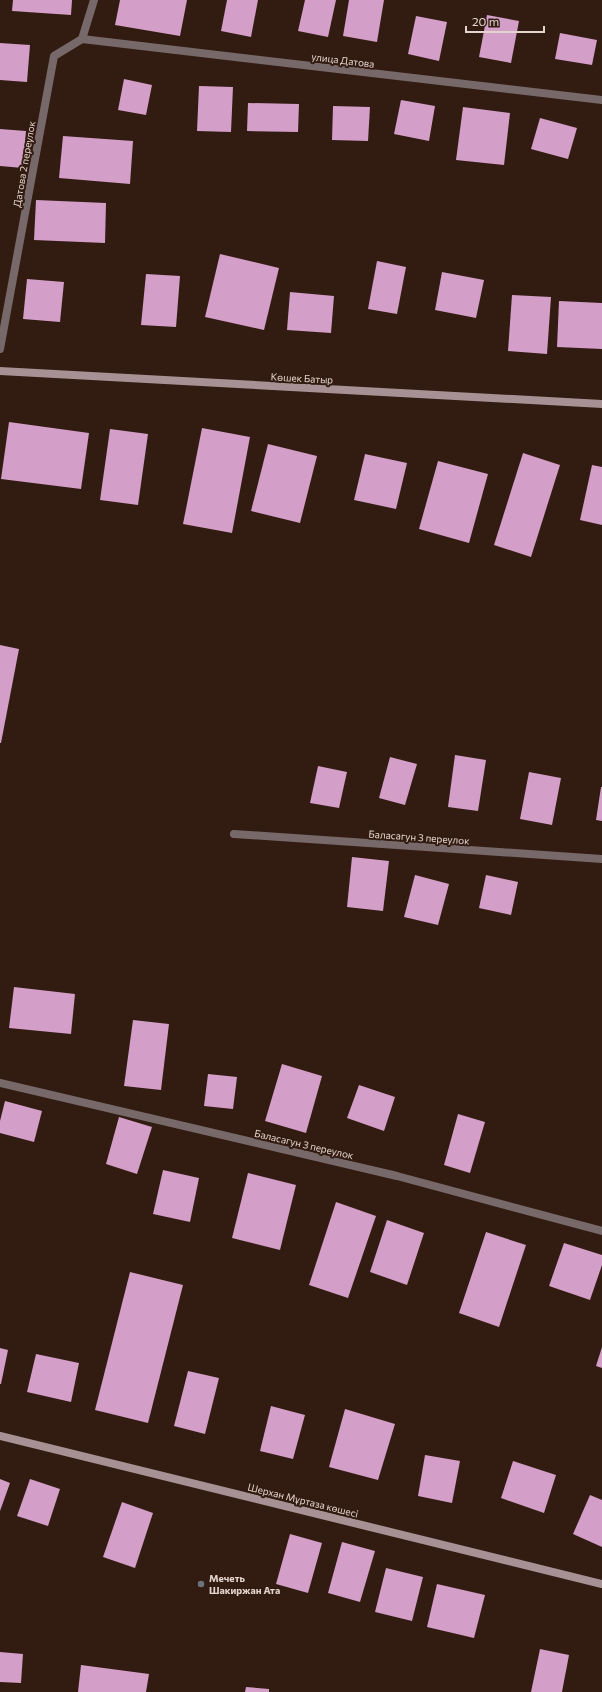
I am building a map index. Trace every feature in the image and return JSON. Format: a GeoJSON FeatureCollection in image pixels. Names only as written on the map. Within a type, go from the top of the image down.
{"type":"FeatureCollection","features":[{"type":"Feature","properties":{"kind":"street"},"geometry":{"type":"LineString","coordinates":[[82,39],[94,0]]}},
{"type":"Feature","properties":{"kind":"street","name":"улица Датова"},"geometry":{"type":"LineString","coordinates":[[82,39],[602,100]]}},
{"type":"Feature","properties":{"kind":"street","name":"Датова 2 переулок"},"geometry":{"type":"LineString","coordinates":[[0,349],[54,56],[82,39]]}},
{"type":"Feature","properties":{"kind":"street","name":"Көшек Батыр"},"geometry":{"type":"LineString","coordinates":[[0,371],[602,404]]}},
{"type":"Feature","properties":{"kind":"street","name":"Баласагун 3 переулок"},"geometry":{"type":"LineString","coordinates":[[234,834],[602,860]]}},
{"type":"Feature","properties":{"kind":"street","name":"Баласагун 3 переулок"},"geometry":{"type":"LineString","coordinates":[[0,1083],[397,1176],[602,1231]]}},
{"type":"Feature","properties":{"kind":"street","name":"Шерхан Мұртаза көшесі"},"geometry":{"type":"LineString","coordinates":[[0,1436],[602,1584]]}},
{"type":"Feature","properties":{"kind":"building"},"geometry":{"type":"Polygon","coordinates":[[[13,0],[72,0],[71,15],[12,11],[13,0]]]}},
{"type":"Feature","properties":{"kind":"building"},"geometry":{"type":"Polygon","coordinates":[[[120,0],[187,0],[180,36],[115,25],[120,0]]]}},
{"type":"Feature","properties":{"kind":"building"},"geometry":{"type":"Polygon","coordinates":[[[227,0],[258,0],[251,37],[221,31],[227,0]]]}},
{"type":"Feature","properties":{"kind":"building"},"geometry":{"type":"Polygon","coordinates":[[[305,0],[336,0],[328,37],[298,31],[305,0]]]}},
{"type":"Feature","properties":{"kind":"building"},"geometry":{"type":"Polygon","coordinates":[[[349,0],[384,0],[377,42],[343,36],[349,0]]]}},
{"type":"Feature","properties":{"kind":"building"},"geometry":{"type":"Polygon","coordinates":[[[487,15],[519,21],[511,63],[479,57],[487,15]]]}},
{"type":"Feature","properties":{"kind":"building"},"geometry":{"type":"Polygon","coordinates":[[[416,16],[447,22],[439,61],[408,54],[416,16]]]}},
{"type":"Feature","properties":{"kind":"building"},"geometry":{"type":"Polygon","coordinates":[[[560,33],[597,40],[592,65],[555,59],[560,33]]]}},
{"type":"Feature","properties":{"kind":"building"},"geometry":{"type":"Polygon","coordinates":[[[0,43],[30,45],[27,82],[0,80],[0,43]]]}},
{"type":"Feature","properties":{"kind":"building"},"geometry":{"type":"Polygon","coordinates":[[[124,79],[152,85],[146,115],[118,110],[124,79]]]}},
{"type":"Feature","properties":{"kind":"building"},"geometry":{"type":"Polygon","coordinates":[[[199,86],[233,87],[231,132],[197,131],[199,86]]]}},
{"type":"Feature","properties":{"kind":"building"},"geometry":{"type":"Polygon","coordinates":[[[401,100],[435,106],[429,141],[394,134],[401,100]]]}},
{"type":"Feature","properties":{"kind":"building"},"geometry":{"type":"Polygon","coordinates":[[[248,103],[299,104],[298,132],[247,131],[248,103]]]}},
{"type":"Feature","properties":{"kind":"building"},"geometry":{"type":"Polygon","coordinates":[[[333,106],[370,107],[368,141],[332,140],[333,106]]]}},
{"type":"Feature","properties":{"kind":"building"},"geometry":{"type":"Polygon","coordinates":[[[463,107],[510,113],[504,165],[456,160],[463,107]]]}},
{"type":"Feature","properties":{"kind":"building"},"geometry":{"type":"Polygon","coordinates":[[[540,118],[577,128],[568,159],[531,149],[540,118]]]}},
{"type":"Feature","properties":{"kind":"building"},"geometry":{"type":"Polygon","coordinates":[[[0,129],[26,131],[23,168],[0,166],[0,129]]]}},
{"type":"Feature","properties":{"kind":"building"},"geometry":{"type":"Polygon","coordinates":[[[63,136],[133,141],[130,184],[59,178],[63,136]]]}},
{"type":"Feature","properties":{"kind":"building"},"geometry":{"type":"Polygon","coordinates":[[[36,200],[106,203],[105,243],[34,240],[36,200]]]}},
{"type":"Feature","properties":{"kind":"building"},"geometry":{"type":"Polygon","coordinates":[[[220,254],[279,268],[264,330],[205,317],[220,254]]]}},
{"type":"Feature","properties":{"kind":"building"},"geometry":{"type":"Polygon","coordinates":[[[377,261],[406,267],[397,314],[368,309],[377,261]]]}},
{"type":"Feature","properties":{"kind":"building"},"geometry":{"type":"Polygon","coordinates":[[[442,272],[484,280],[476,318],[435,310],[442,272]]]}},
{"type":"Feature","properties":{"kind":"building"},"geometry":{"type":"Polygon","coordinates":[[[146,274],[180,276],[176,327],[141,325],[146,274]]]}},
{"type":"Feature","properties":{"kind":"building"},"geometry":{"type":"Polygon","coordinates":[[[27,279],[64,282],[60,322],[23,319],[27,279]]]}},
{"type":"Feature","properties":{"kind":"building"},"geometry":{"type":"Polygon","coordinates":[[[290,292],[334,296],[331,333],[287,330],[290,292]]]}},
{"type":"Feature","properties":{"kind":"building"},"geometry":{"type":"Polygon","coordinates":[[[512,295],[551,297],[547,354],[508,351],[512,295]]]}},
{"type":"Feature","properties":{"kind":"building"},"geometry":{"type":"Polygon","coordinates":[[[559,301],[602,303],[602,349],[557,347],[559,301]]]}},
{"type":"Feature","properties":{"kind":"building"},"geometry":{"type":"Polygon","coordinates":[[[9,422],[89,433],[81,489],[1,479],[9,422]]]}},
{"type":"Feature","properties":{"kind":"building"},"geometry":{"type":"Polygon","coordinates":[[[202,428],[250,437],[232,533],[183,524],[202,428]]]}},
{"type":"Feature","properties":{"kind":"building"},"geometry":{"type":"Polygon","coordinates":[[[110,429],[148,434],[138,505],[100,500],[110,429]]]}},
{"type":"Feature","properties":{"kind":"building"},"geometry":{"type":"Polygon","coordinates":[[[268,444],[317,456],[300,523],[251,511],[268,444]]]}},
{"type":"Feature","properties":{"kind":"building"},"geometry":{"type":"Polygon","coordinates":[[[523,453],[560,465],[531,557],[494,545],[523,453]]]}},
{"type":"Feature","properties":{"kind":"building"},"geometry":{"type":"Polygon","coordinates":[[[365,454],[407,463],[396,509],[354,500],[365,454]]]}},
{"type":"Feature","properties":{"kind":"building"},"geometry":{"type":"Polygon","coordinates":[[[438,461],[488,474],[469,543],[419,529],[438,461]]]}},
{"type":"Feature","properties":{"kind":"building"},"geometry":{"type":"Polygon","coordinates":[[[592,465],[602,467],[602,525],[580,520],[592,465]]]}},
{"type":"Feature","properties":{"kind":"building"},"geometry":{"type":"Polygon","coordinates":[[[0,645],[19,649],[1,743],[0,743],[0,645]]]}},
{"type":"Feature","properties":{"kind":"building"},"geometry":{"type":"Polygon","coordinates":[[[455,755],[486,760],[478,811],[448,807],[455,755]]]}},
{"type":"Feature","properties":{"kind":"building"},"geometry":{"type":"Polygon","coordinates":[[[390,757],[417,764],[405,805],[379,798],[390,757]]]}},
{"type":"Feature","properties":{"kind":"building"},"geometry":{"type":"Polygon","coordinates":[[[318,766],[347,772],[339,808],[310,803],[318,766]]]}},
{"type":"Feature","properties":{"kind":"building"},"geometry":{"type":"Polygon","coordinates":[[[529,772],[561,778],[552,825],[520,819],[529,772]]]}},
{"type":"Feature","properties":{"kind":"building"},"geometry":{"type":"Polygon","coordinates":[[[602,787],[602,821],[596,820],[602,787]]]}},
{"type":"Feature","properties":{"kind":"building"},"geometry":{"type":"Polygon","coordinates":[[[352,857],[389,861],[383,911],[347,907],[352,857]]]}},
{"type":"Feature","properties":{"kind":"building"},"geometry":{"type":"Polygon","coordinates":[[[415,875],[449,884],[438,925],[404,917],[415,875]]]}},
{"type":"Feature","properties":{"kind":"building"},"geometry":{"type":"Polygon","coordinates":[[[486,875],[518,882],[511,915],[479,908],[486,875]]]}},
{"type":"Feature","properties":{"kind":"building"},"geometry":{"type":"Polygon","coordinates":[[[14,987],[75,994],[71,1034],[9,1028],[14,987]]]}},
{"type":"Feature","properties":{"kind":"building"},"geometry":{"type":"Polygon","coordinates":[[[133,1020],[169,1024],[161,1090],[124,1086],[133,1020]]]}},
{"type":"Feature","properties":{"kind":"building"},"geometry":{"type":"Polygon","coordinates":[[[282,1064],[322,1076],[306,1133],[265,1121],[282,1064]]]}},
{"type":"Feature","properties":{"kind":"building"},"geometry":{"type":"Polygon","coordinates":[[[208,1074],[237,1077],[233,1109],[204,1106],[208,1074]]]}},
{"type":"Feature","properties":{"kind":"building"},"geometry":{"type":"Polygon","coordinates":[[[359,1085],[395,1097],[384,1131],[347,1118],[359,1085]]]}},
{"type":"Feature","properties":{"kind":"building"},"geometry":{"type":"Polygon","coordinates":[[[5,1101],[42,1111],[34,1142],[0,1133],[0,1121],[5,1101]]]}},
{"type":"Feature","properties":{"kind":"building"},"geometry":{"type":"Polygon","coordinates":[[[458,1114],[485,1122],[470,1173],[444,1165],[458,1114]]]}},
{"type":"Feature","properties":{"kind":"building"},"geometry":{"type":"Polygon","coordinates":[[[119,1117],[152,1127],[137,1174],[106,1164],[119,1117]]]}},
{"type":"Feature","properties":{"kind":"building"},"geometry":{"type":"Polygon","coordinates":[[[163,1170],[199,1178],[190,1222],[153,1214],[163,1170]]]}},
{"type":"Feature","properties":{"kind":"building"},"geometry":{"type":"Polygon","coordinates":[[[248,1173],[296,1185],[280,1250],[232,1238],[248,1173]]]}},
{"type":"Feature","properties":{"kind":"building"},"geometry":{"type":"Polygon","coordinates":[[[336,1202],[376,1216],[348,1298],[309,1285],[336,1202]]]}},
{"type":"Feature","properties":{"kind":"building"},"geometry":{"type":"Polygon","coordinates":[[[387,1220],[424,1233],[407,1285],[370,1272],[387,1220]]]}},
{"type":"Feature","properties":{"kind":"building"},"geometry":{"type":"Polygon","coordinates":[[[486,1232],[526,1245],[499,1327],[459,1313],[486,1232]]]}},
{"type":"Feature","properties":{"kind":"building"},"geometry":{"type":"Polygon","coordinates":[[[564,1243],[602,1255],[602,1265],[590,1300],[549,1286],[564,1243]]]}},
{"type":"Feature","properties":{"kind":"building"},"geometry":{"type":"Polygon","coordinates":[[[130,1272],[183,1285],[148,1423],[95,1410],[130,1272]]]}},
{"type":"Feature","properties":{"kind":"building"},"geometry":{"type":"Polygon","coordinates":[[[602,1347],[602,1368],[596,1366],[602,1347]]]}},
{"type":"Feature","properties":{"kind":"building"},"geometry":{"type":"Polygon","coordinates":[[[0,1348],[8,1350],[1,1384],[0,1384],[0,1348]]]}},
{"type":"Feature","properties":{"kind":"building"},"geometry":{"type":"Polygon","coordinates":[[[36,1354],[79,1363],[71,1402],[27,1392],[36,1354]]]}},
{"type":"Feature","properties":{"kind":"building"},"geometry":{"type":"Polygon","coordinates":[[[188,1371],[219,1378],[205,1434],[174,1426],[188,1371]]]}},
{"type":"Feature","properties":{"kind":"building"},"geometry":{"type":"Polygon","coordinates":[[[271,1406],[305,1415],[293,1459],[260,1451],[271,1406]]]}},
{"type":"Feature","properties":{"kind":"building"},"geometry":{"type":"Polygon","coordinates":[[[345,1409],[395,1424],[378,1480],[329,1467],[345,1409]]]}},
{"type":"Feature","properties":{"kind":"building"},"geometry":{"type":"Polygon","coordinates":[[[425,1455],[460,1461],[452,1503],[418,1496],[425,1455]]]}},
{"type":"Feature","properties":{"kind":"building"},"geometry":{"type":"Polygon","coordinates":[[[513,1461],[556,1475],[544,1513],[501,1498],[513,1461]]]}},
{"type":"Feature","properties":{"kind":"building"},"geometry":{"type":"Polygon","coordinates":[[[0,1479],[10,1483],[0,1511],[0,1479]]]}},
{"type":"Feature","properties":{"kind":"building"},"geometry":{"type":"Polygon","coordinates":[[[30,1479],[60,1489],[48,1526],[17,1516],[30,1479]]]}},
{"type":"Feature","properties":{"kind":"building"},"geometry":{"type":"Polygon","coordinates":[[[590,1495],[602,1500],[602,1547],[573,1534],[590,1495]]]}},
{"type":"Feature","properties":{"kind":"building"},"geometry":{"type":"Polygon","coordinates":[[[122,1502],[153,1513],[135,1568],[103,1557],[122,1502]]]}},
{"type":"Feature","properties":{"kind":"building"},"geometry":{"type":"Polygon","coordinates":[[[290,1534],[322,1543],[308,1593],[276,1584],[290,1534]]]}},
{"type":"Feature","properties":{"kind":"building"},"geometry":{"type":"Polygon","coordinates":[[[342,1542],[375,1551],[360,1602],[328,1593],[342,1542]]]}},
{"type":"Feature","properties":{"kind":"building"},"geometry":{"type":"Polygon","coordinates":[[[386,1568],[423,1577],[412,1621],[375,1612],[386,1568]]]}},
{"type":"Feature","properties":{"kind":"building"},"geometry":{"type":"Polygon","coordinates":[[[437,1584],[485,1595],[474,1638],[427,1627],[437,1584]]]}},
{"type":"Feature","properties":{"kind":"building"},"geometry":{"type":"Polygon","coordinates":[[[540,1649],[569,1655],[562,1692],[531,1692],[540,1649]]]}},
{"type":"Feature","properties":{"kind":"building"},"geometry":{"type":"Polygon","coordinates":[[[0,1652],[23,1654],[21,1683],[0,1682],[0,1652]]]}},
{"type":"Feature","properties":{"kind":"building"},"geometry":{"type":"Polygon","coordinates":[[[81,1665],[149,1674],[146,1692],[78,1692],[81,1665]]]}},
{"type":"Feature","properties":{"kind":"building"},"geometry":{"type":"Polygon","coordinates":[[[246,1687],[269,1689],[269,1692],[245,1692],[246,1687]]]}},
{"type":"Feature","properties":{"kind":"place","name":"Мечеть Шакиржан Ата"},"geometry":{"type":"Point","coordinates":[201,1584]}}]}
